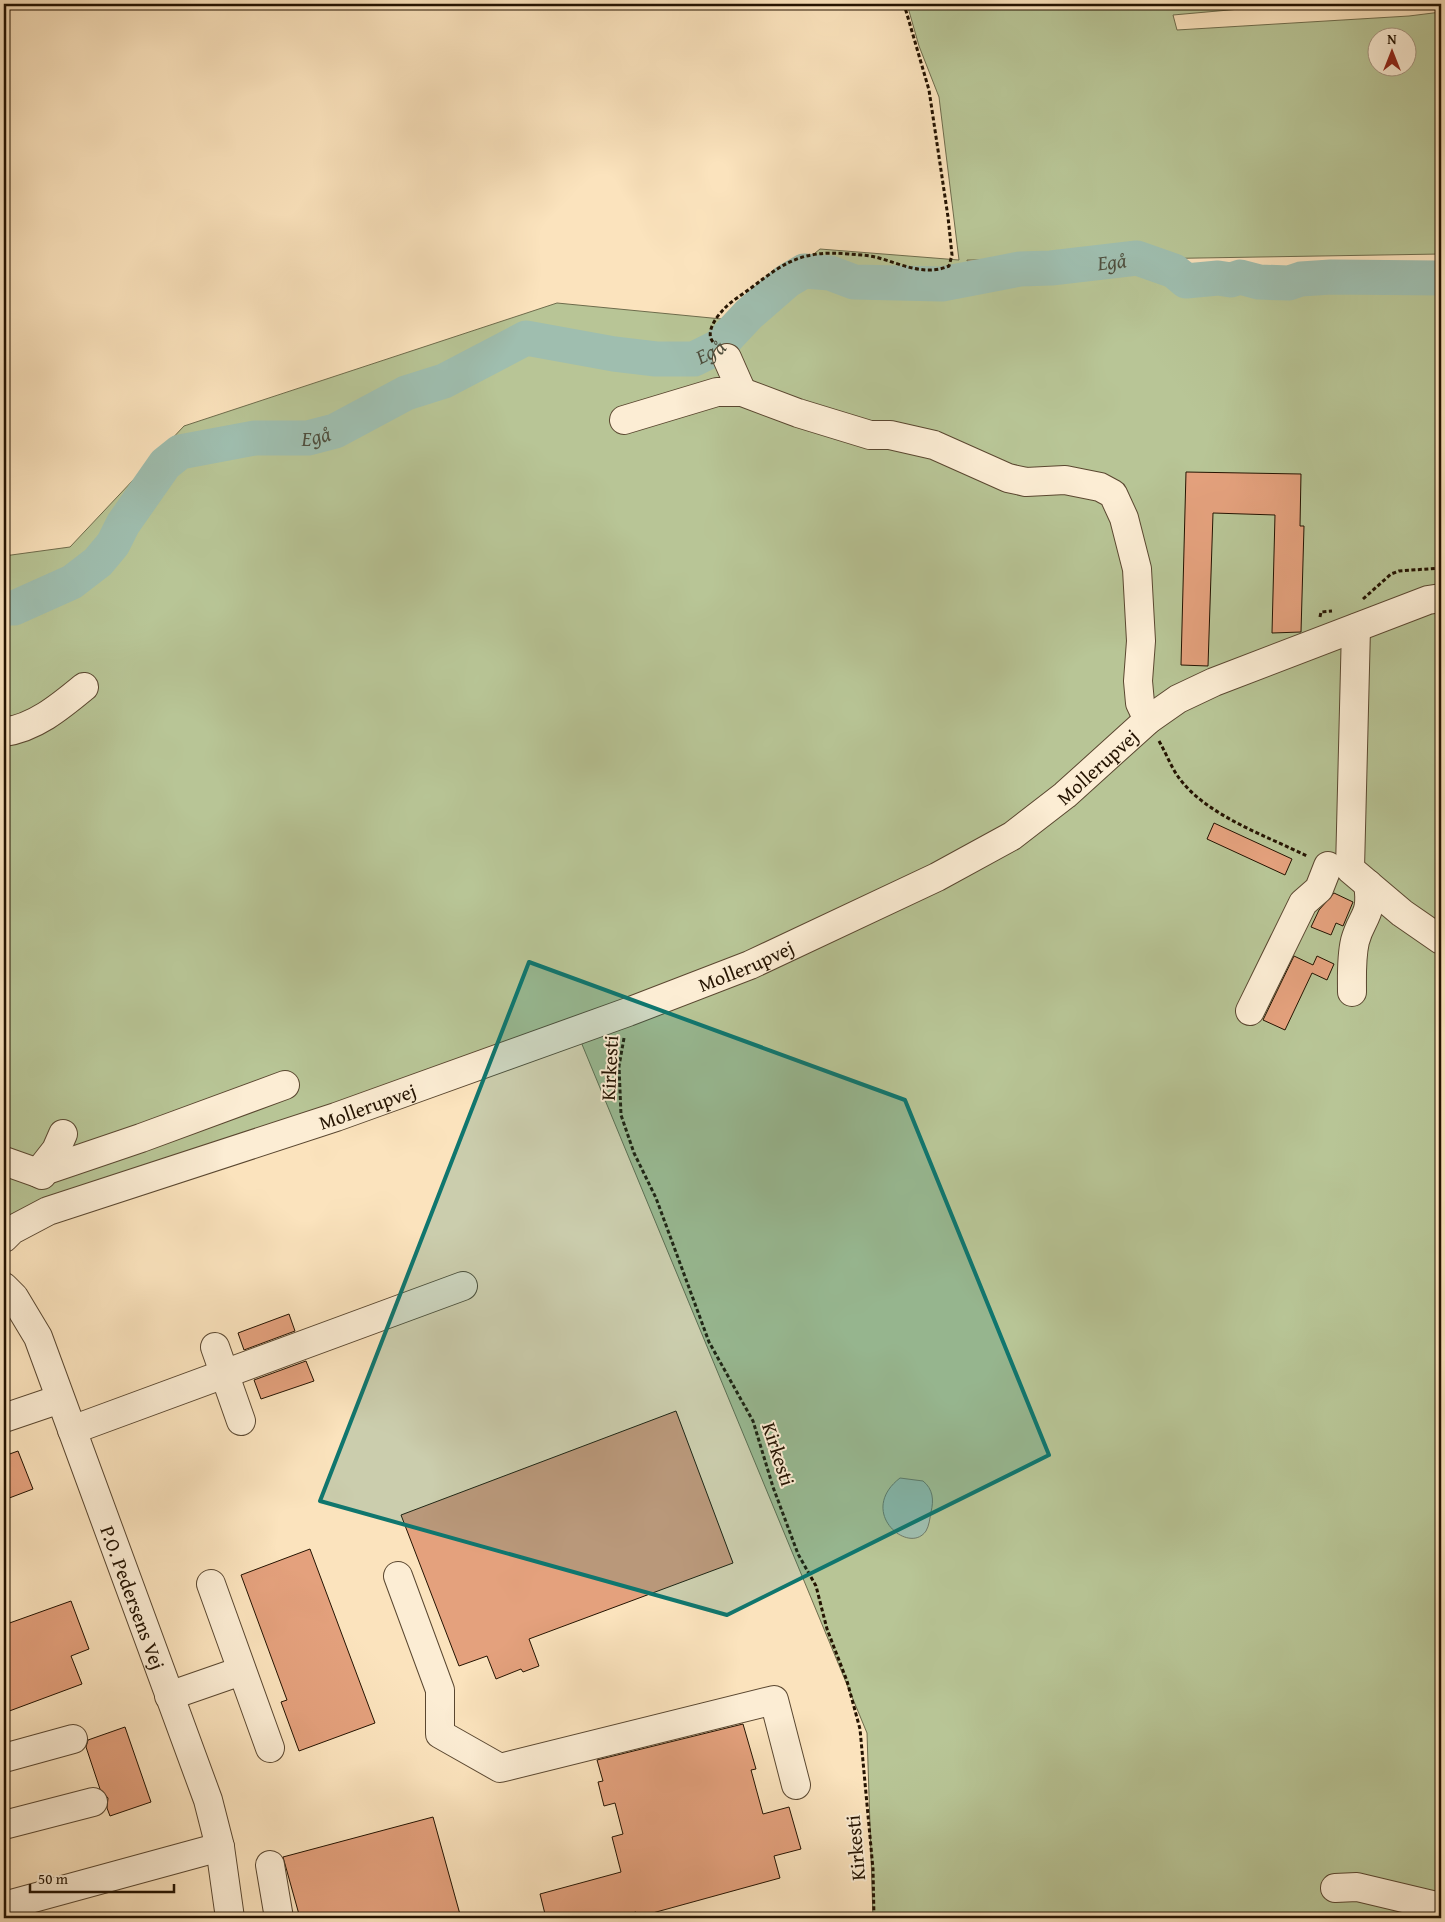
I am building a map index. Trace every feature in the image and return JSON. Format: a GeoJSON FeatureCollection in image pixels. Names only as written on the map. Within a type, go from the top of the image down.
{"type":"FeatureCollection","features":[{"type":"Feature","properties":{"kind":"street"},"geometry":{"type":"LineString","coordinates":[[718,348],[742,392]]}},
{"type":"Feature","properties":{"kind":"street"},"geometry":{"type":"LineString","coordinates":[[624,420],[717,392],[742,392],[798,413],[870,435],[890,436],[934,445],[1008,478],[1026,482],[1065,480],[1100,486],[1113,494],[1124,518],[1137,568],[1140,601],[1140,703],[1148,720]]}},
{"type":"Feature","properties":{"kind":"street","name":"Mollerupvej"},"geometry":{"type":"LineString","coordinates":[[4,1238],[30,1219],[83,1199],[336,1118],[628,1012],[750,965],[937,878],[1012,836],[1065,796],[1148,720],[1178,699],[1214,682],[1318,642],[1351,614],[1441,598]]}},
{"type":"Feature","properties":{"kind":"street"},"geometry":{"type":"LineString","coordinates":[[1351,614],[1350,869],[1421,928],[1441,940]]}},
{"type":"Feature","properties":{"kind":"street"},"geometry":{"type":"LineString","coordinates":[[4,732],[33,723],[59,708],[84,687]]}},
{"type":"Feature","properties":{"kind":"street"},"geometry":{"type":"LineString","coordinates":[[1250,1011],[1303,903],[1319,889],[1328,866]]}},
{"type":"Feature","properties":{"kind":"street"},"geometry":{"type":"LineString","coordinates":[[1352,992],[1352,966],[1356,939],[1367,917],[1370,900],[1368,884]]}},
{"type":"Feature","properties":{"kind":"street"},"geometry":{"type":"LineString","coordinates":[[38,1173],[141,1138],[285,1085]]}},
{"type":"Feature","properties":{"kind":"street"},"geometry":{"type":"LineString","coordinates":[[38,1173],[56,1150],[64,1134]]}},
{"type":"Feature","properties":{"kind":"street"},"geometry":{"type":"LineString","coordinates":[[4,1161],[38,1173],[83,1199]]}},
{"type":"Feature","properties":{"kind":"street"},"geometry":{"type":"LineString","coordinates":[[72,1430],[463,1286]]}},
{"type":"Feature","properties":{"kind":"street","name":"P.O. Pedersens Vej"},"geometry":{"type":"LineString","coordinates":[[4,1287],[14,1297],[38,1337],[208,1800],[220,1847],[230,1918]]}},
{"type":"Feature","properties":{"kind":"street"},"geometry":{"type":"LineString","coordinates":[[215,1347],[241,1421]]}},
{"type":"Feature","properties":{"kind":"street"},"geometry":{"type":"LineString","coordinates":[[4,1418],[60,1399]]}},
{"type":"Feature","properties":{"kind":"street"},"geometry":{"type":"LineString","coordinates":[[398,1576],[440,1690],[440,1734],[500,1768],[774,1700],[796,1785]]}},
{"type":"Feature","properties":{"kind":"street"},"geometry":{"type":"LineString","coordinates":[[211,1584],[270,1748]]}},
{"type":"Feature","properties":{"kind":"street"},"geometry":{"type":"LineString","coordinates":[[169,1696],[241,1670]]}},
{"type":"Feature","properties":{"kind":"street"},"geometry":{"type":"LineString","coordinates":[[4,1758],[73,1739]]}},
{"type":"Feature","properties":{"kind":"street"},"geometry":{"type":"LineString","coordinates":[[4,1825],[93,1802]]}},
{"type":"Feature","properties":{"kind":"street"},"geometry":{"type":"LineString","coordinates":[[4,1906],[220,1847]]}},
{"type":"Feature","properties":{"kind":"street"},"geometry":{"type":"LineString","coordinates":[[270,1865],[279,1918]]}},
{"type":"Feature","properties":{"kind":"street"},"geometry":{"type":"LineString","coordinates":[[1335,1888],[1367,1889],[1441,1907]]}},
{"type":"Feature","properties":{"kind":"path"},"geometry":{"type":"LineString","coordinates":[[718,348],[710,332],[724,309],[781,265],[809,255],[823,252],[876,257],[920,270],[937,271],[949,266],[952,255],[948,217],[929,90],[904,4]]}},
{"type":"Feature","properties":{"kind":"path"},"geometry":{"type":"LineString","coordinates":[[1318,642],[1321,612],[1351,614],[1391,574],[1399,571],[1441,568]]}},
{"type":"Feature","properties":{"kind":"path"},"geometry":{"type":"LineString","coordinates":[[1148,720],[1179,778],[1197,798],[1213,809],[1328,866]]}},
{"type":"Feature","properties":{"kind":"path","name":"Kirkesti"},"geometry":{"type":"LineString","coordinates":[[628,1012],[620,1066],[621,1115],[634,1153],[656,1198],[710,1342],[753,1421],[798,1554],[816,1586],[827,1629],[849,1689],[860,1729],[873,1869],[874,1918]]}},
{"type":"Feature","properties":{"kind":"highlighted area"},"geometry":{"type":"Polygon","coordinates":[[[529,962],[905,1100],[1049,1455],[727,1615],[320,1501],[529,962]]]}},
{"type":"Feature","properties":{"kind":"green space"},"geometry":{"type":"Polygon","coordinates":[[[907,4],[1296,4],[1173,15],[1177,30],[1409,16],[1441,12],[1441,254],[1139,259],[1174,271],[1186,281],[1218,278],[1231,280],[1240,277],[1259,282],[1289,283],[1301,279],[1331,277],[1441,278],[1441,1918],[873,1918],[867,1733],[574,1025],[4,1226],[4,556],[70,547],[184,426],[557,303],[732,320],[820,249],[959,260],[939,97],[919,46],[907,4]],[[1127,259],[967,260],[967,261],[1051,268],[1127,259]]]}},
{"type":"Feature","properties":{"kind":"shaded area"},"geometry":{"type":"Polygon","coordinates":[[[900,1478],[923,1481],[931,1491],[932,1503],[929,1524],[926,1531],[918,1537],[909,1538],[899,1534],[890,1527],[884,1516],[883,1504],[888,1491],[900,1478]]]}},
{"type":"Feature","properties":{"kind":"building"},"geometry":{"type":"Polygon","coordinates":[[[1186,472],[1301,474],[1300,526],[1304,526],[1301,632],[1272,633],[1275,515],[1213,513],[1208,666],[1181,665],[1186,472]]]}},
{"type":"Feature","properties":{"kind":"building"},"geometry":{"type":"Polygon","coordinates":[[[1214,823],[1292,859],[1285,875],[1207,839],[1214,823]]]}},
{"type":"Feature","properties":{"kind":"building"},"geometry":{"type":"Polygon","coordinates":[[[1334,893],[1353,902],[1343,926],[1336,923],[1331,935],[1311,927],[1319,910],[1334,893]]]}},
{"type":"Feature","properties":{"kind":"building"},"geometry":{"type":"Polygon","coordinates":[[[1294,956],[1313,965],[1317,956],[1334,964],[1327,980],[1312,973],[1285,1030],[1263,1020],[1294,956]]]}},
{"type":"Feature","properties":{"kind":"building"},"geometry":{"type":"Polygon","coordinates":[[[289,1314],[295,1331],[244,1350],[238,1333],[289,1314]]]}},
{"type":"Feature","properties":{"kind":"building"},"geometry":{"type":"Polygon","coordinates":[[[306,1361],[314,1381],[261,1399],[254,1380],[306,1361]]]}},
{"type":"Feature","properties":{"kind":"building"},"geometry":{"type":"Polygon","coordinates":[[[676,1411],[733,1563],[529,1639],[539,1666],[523,1672],[521,1669],[496,1679],[487,1656],[459,1666],[401,1515],[676,1411]]]}},
{"type":"Feature","properties":{"kind":"building"},"geometry":{"type":"Polygon","coordinates":[[[18,1451],[33,1489],[4,1500],[4,1456],[18,1451]]]}},
{"type":"Feature","properties":{"kind":"building"},"geometry":{"type":"Polygon","coordinates":[[[310,1549],[375,1723],[299,1751],[281,1702],[287,1700],[241,1575],[310,1549]]]}},
{"type":"Feature","properties":{"kind":"building"},"geometry":{"type":"Polygon","coordinates":[[[71,1601],[89,1649],[71,1656],[82,1684],[4,1713],[4,1625],[71,1601]]]}},
{"type":"Feature","properties":{"kind":"building"},"geometry":{"type":"Polygon","coordinates":[[[743,1724],[756,1769],[751,1770],[763,1814],[789,1807],[801,1849],[774,1856],[780,1878],[638,1917],[636,1912],[612,1918],[546,1918],[540,1894],[621,1872],[612,1837],[623,1834],[615,1803],[604,1806],[598,1782],[603,1781],[597,1760],[743,1724]]]}},
{"type":"Feature","properties":{"kind":"building"},"geometry":{"type":"Polygon","coordinates":[[[125,1727],[151,1802],[110,1816],[107,1808],[108,1798],[100,1789],[86,1747],[88,1740],[125,1727]]]}},
{"type":"Feature","properties":{"kind":"building"},"geometry":{"type":"Polygon","coordinates":[[[433,1817],[461,1918],[300,1918],[283,1857],[433,1817]]]}},
{"type":"Feature","properties":{"kind":"waterway","name":"Egå"},"geometry":{"type":"LineString","coordinates":[[4,608],[14,608],[72,582],[98,562],[113,544],[123,524],[165,464],[180,452],[255,438],[308,438],[335,431],[406,393],[444,381],[526,338],[614,354],[656,359],[694,359],[718,347],[749,314],[787,281],[804,271],[830,273],[854,282],[942,284],[1020,269],[1051,268],[1137,258],[1174,271],[1186,281],[1218,278],[1231,280],[1240,277],[1259,282],[1289,283],[1301,279],[1331,277],[1441,278]]}}]}
